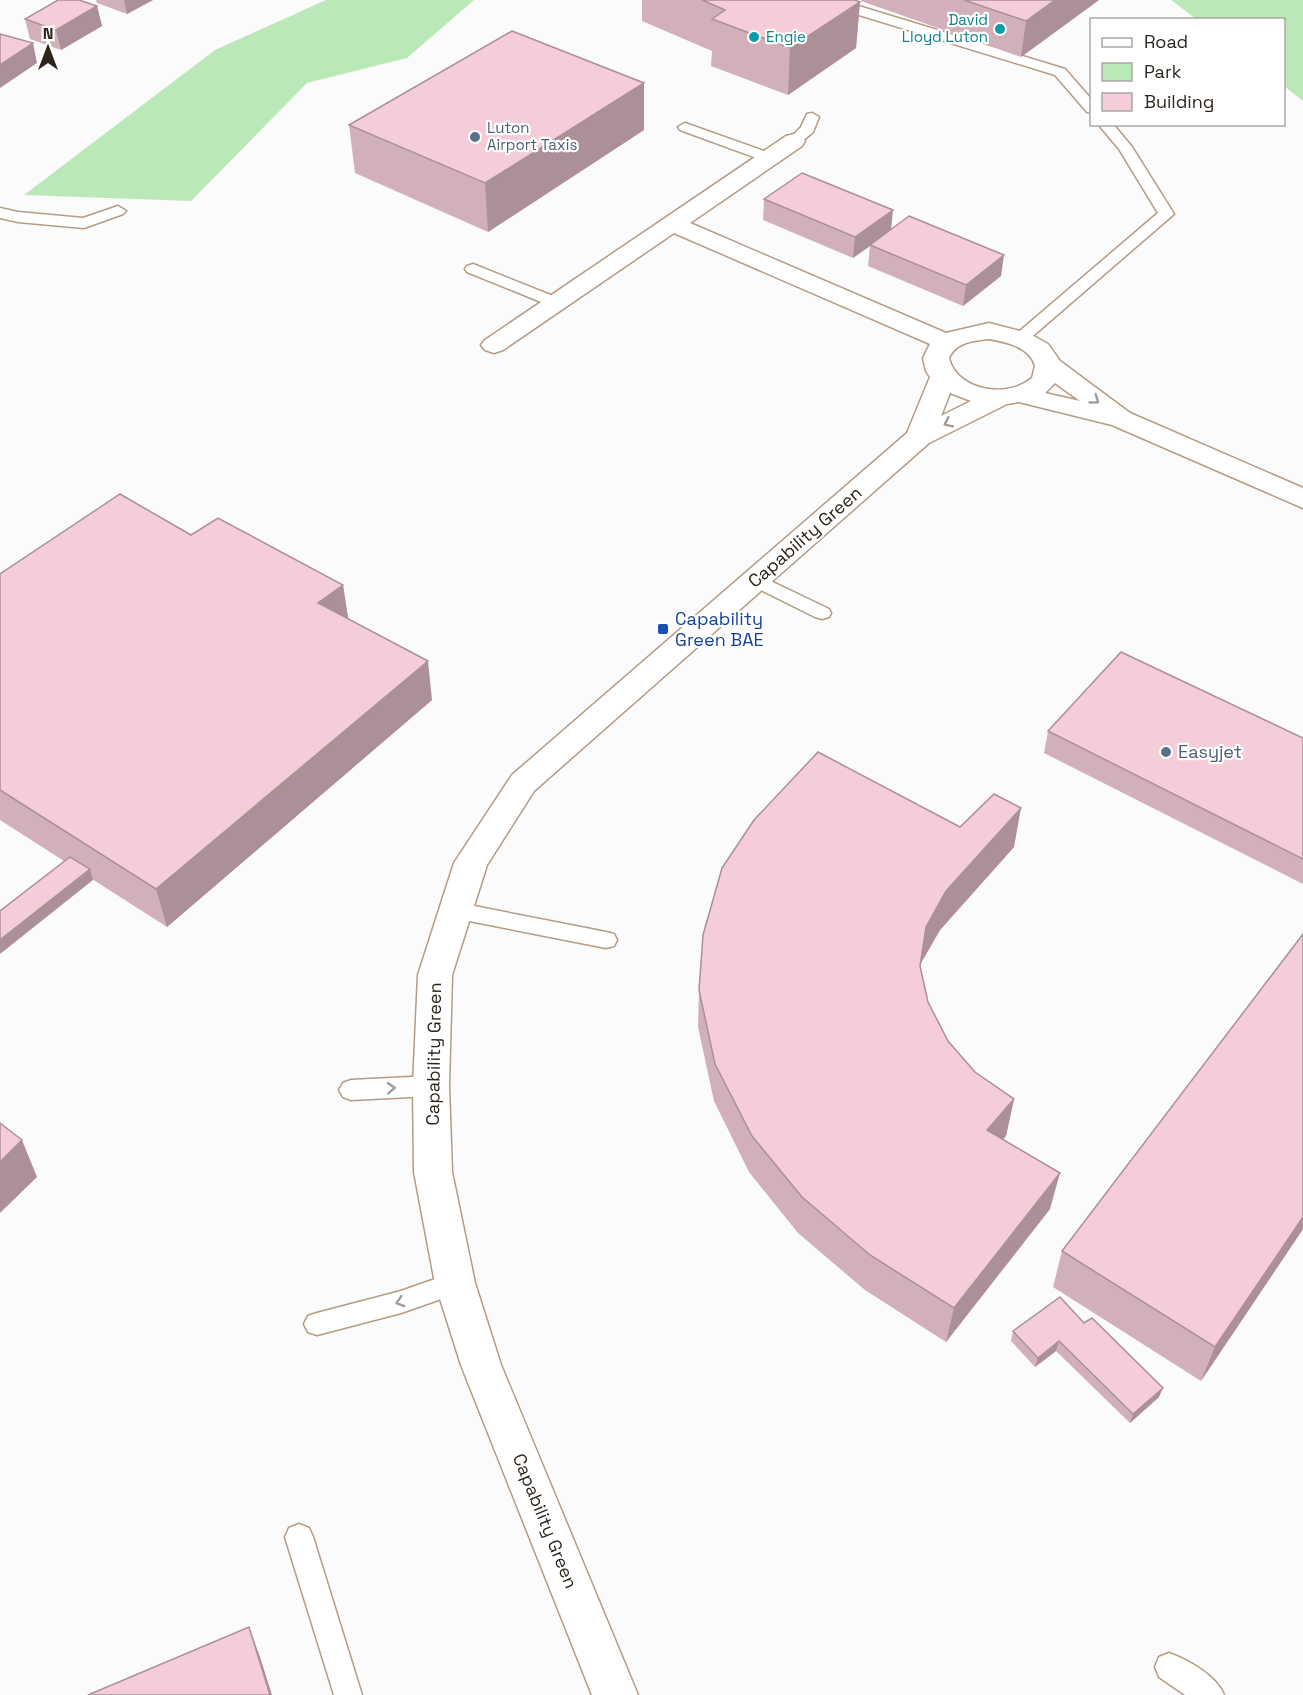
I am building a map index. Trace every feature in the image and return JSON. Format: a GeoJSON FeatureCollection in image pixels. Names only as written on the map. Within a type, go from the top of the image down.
{"type":"FeatureCollection","features":[{"type":"Feature","properties":{"kind":"street"},"geometry":{"type":"LineString","coordinates":[[494,345],[794,141]]}},
{"type":"Feature","properties":{"kind":"street"},"geometry":{"type":"LineString","coordinates":[[673,224],[946,342]]}},
{"type":"Feature","properties":{"kind":"street"},"geometry":{"type":"LineString","coordinates":[[919,437],[1010,396],[1033,390],[1042,382],[1047,374],[1048,365],[1044,354],[1034,345],[1006,333],[981,332],[958,335],[938,350],[935,359],[936,369],[943,378],[968,393],[1010,396],[1121,419],[1303,499]]}},
{"type":"Feature","properties":{"kind":"street"},"geometry":{"type":"LineString","coordinates":[[1048,365],[1121,419]]}},
{"type":"Feature","properties":{"kind":"street"},"geometry":{"type":"LineString","coordinates":[[919,437],[943,378]]}},
{"type":"Feature","properties":{"kind":"street","name":"Capability Green"},"geometry":{"type":"LineString","coordinates":[[615,1695],[481,1365],[455,1283],[433,1172],[431,1086],[435,975],[454,910],[471,863],[523,783],[919,437]]}},
{"type":"Feature","properties":{"kind":"lane"},"geometry":{"type":"LineString","coordinates":[[825,0],[1060,72],[1090,107]]}},
{"type":"Feature","properties":{"kind":"lane"},"geometry":{"type":"LineString","coordinates":[[794,141],[808,129],[812,117]]}},
{"type":"Feature","properties":{"kind":"lane"},"geometry":{"type":"LineString","coordinates":[[1021,338],[1166,214],[1125,147],[1107,126]]}},
{"type":"Feature","properties":{"kind":"lane"},"geometry":{"type":"LineString","coordinates":[[685,127],[770,158]]}},
{"type":"Feature","properties":{"kind":"lane"},"geometry":{"type":"LineString","coordinates":[[0,213],[18,217],[84,223],[118,211]]}},
{"type":"Feature","properties":{"kind":"lane"},"geometry":{"type":"LineString","coordinates":[[473,269],[557,303]]}},
{"type":"Feature","properties":{"kind":"lane"},"geometry":{"type":"LineString","coordinates":[[756,580],[822,613]]}},
{"type":"Feature","properties":{"kind":"lane"},"geometry":{"type":"LineString","coordinates":[[454,910],[606,940]]}},
{"type":"Feature","properties":{"kind":"lane"},"geometry":{"type":"LineString","coordinates":[[351,1090],[431,1086]]}},
{"type":"Feature","properties":{"kind":"lane"},"geometry":{"type":"LineString","coordinates":[[317,1324],[401,1302],[455,1283]]}},
{"type":"Feature","properties":{"kind":"lane"},"geometry":{"type":"LineString","coordinates":[[299,1537],[348,1695]]}},
{"type":"Feature","properties":{"kind":"lane"},"geometry":{"type":"LineString","coordinates":[[1169,1667],[1210,1695]]}},
{"type":"Feature","properties":{"kind":"green space"},"geometry":{"type":"Polygon","coordinates":[[[326,0],[474,0],[407,58],[307,83],[191,201],[24,195],[215,50],[326,0]]]}},
{"type":"Feature","properties":{"kind":"green space"},"geometry":{"type":"Polygon","coordinates":[[[1171,0],[1303,0],[1303,101],[1285,87],[1285,18],[1195,18],[1171,0]]]}},
{"type":"Feature","properties":{"kind":"building"},"geometry":{"type":"Polygon","coordinates":[[[58,0],[79,0],[97,6],[56,30],[25,19],[58,0]]]}},
{"type":"Feature","properties":{"kind":"building"},"geometry":{"type":"Polygon","coordinates":[[[702,0],[855,0],[860,2],[790,48],[712,19],[725,10],[702,0]]]}},
{"type":"Feature","properties":{"kind":"building"},"geometry":{"type":"Polygon","coordinates":[[[964,0],[1055,0],[1026,21],[964,0]]]}},
{"type":"Feature","properties":{"kind":"building"},"geometry":{"type":"Polygon","coordinates":[[[512,31],[644,83],[485,183],[349,125],[512,31]]]}},
{"type":"Feature","properties":{"kind":"building"},"geometry":{"type":"Polygon","coordinates":[[[0,34],[33,43],[0,65],[0,34]]]}},
{"type":"Feature","properties":{"kind":"building"},"geometry":{"type":"Polygon","coordinates":[[[802,173],[893,210],[855,237],[764,199],[802,173]]]}},
{"type":"Feature","properties":{"kind":"building"},"geometry":{"type":"Polygon","coordinates":[[[909,216],[1004,255],[966,285],[870,245],[909,216]]]}},
{"type":"Feature","properties":{"kind":"building"},"geometry":{"type":"Polygon","coordinates":[[[120,494],[191,535],[218,518],[343,585],[318,603],[428,661],[156,889],[0,790],[0,574],[120,494]]]}},
{"type":"Feature","properties":{"kind":"building"},"geometry":{"type":"Polygon","coordinates":[[[1121,652],[1303,738],[1303,859],[1048,731],[1121,652]]]}},
{"type":"Feature","properties":{"kind":"building"},"geometry":{"type":"Polygon","coordinates":[[[818,752],[960,827],[994,794],[1021,808],[946,891],[926,927],[920,966],[928,1002],[948,1041],[975,1072],[1014,1099],[987,1130],[1060,1173],[954,1308],[870,1255],[802,1197],[752,1136],[715,1064],[699,990],[703,935],[722,868],[754,820],[818,752]]]}},
{"type":"Feature","properties":{"kind":"building"},"geometry":{"type":"Polygon","coordinates":[[[70,857],[90,869],[0,940],[0,911],[70,857]]]}},
{"type":"Feature","properties":{"kind":"building"},"geometry":{"type":"Polygon","coordinates":[[[1303,934],[1303,1217],[1215,1347],[1062,1251],[1303,934]]]}},
{"type":"Feature","properties":{"kind":"building"},"geometry":{"type":"Polygon","coordinates":[[[0,1123],[22,1140],[0,1162],[0,1123]]]}},
{"type":"Feature","properties":{"kind":"building"},"geometry":{"type":"Polygon","coordinates":[[[1060,1297],[1084,1323],[1092,1318],[1163,1388],[1133,1414],[1059,1341],[1038,1358],[1013,1331],[1060,1297]]]}},
{"type":"Feature","properties":{"kind":"building"},"geometry":{"type":"Polygon","coordinates":[[[249,1627],[270,1695],[88,1695],[249,1627]]]}},
{"type":"Feature","properties":{"kind":"place","name":"David Lloyd Luton"},"geometry":{"type":"Point","coordinates":[1000,29]}},
{"type":"Feature","properties":{"kind":"place","name":"Engie"},"geometry":{"type":"Point","coordinates":[754,37]}},
{"type":"Feature","properties":{"kind":"place","name":"Luton Airport Taxis"},"geometry":{"type":"Point","coordinates":[475,137]}},
{"type":"Feature","properties":{"kind":"place","name":"Capability Green BAE"},"geometry":{"type":"Point","coordinates":[663,629]}},
{"type":"Feature","properties":{"kind":"place","name":"Easyjet"},"geometry":{"type":"Point","coordinates":[1166,752]}}]}
